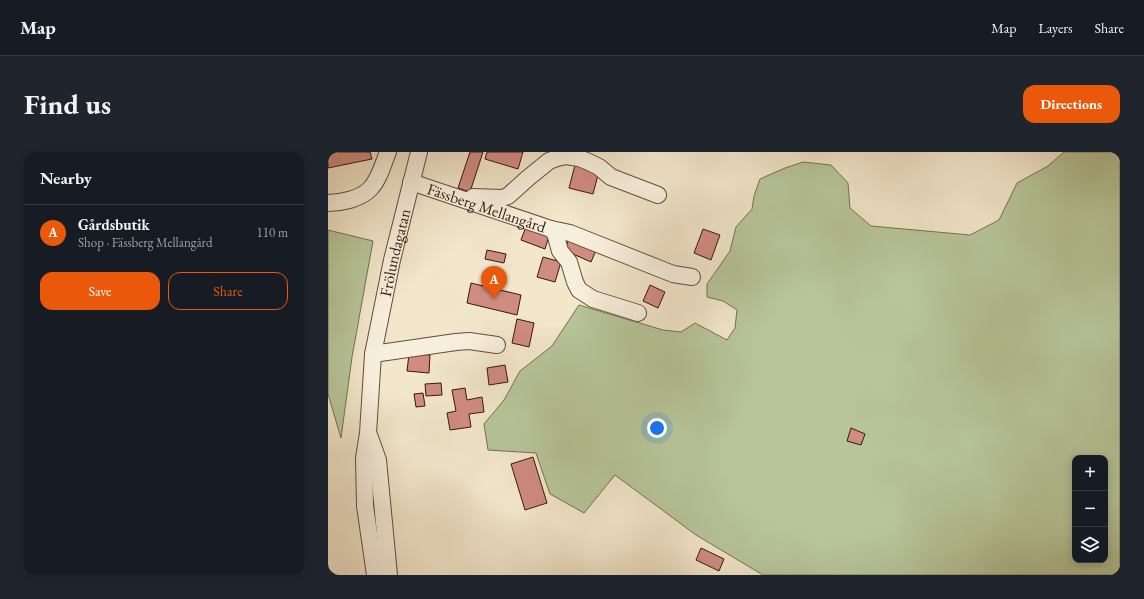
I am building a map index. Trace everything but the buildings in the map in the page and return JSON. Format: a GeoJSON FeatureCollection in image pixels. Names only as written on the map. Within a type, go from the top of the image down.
{"type":"FeatureCollection","features":[{"type":"Feature","properties":{"kind":"street"},"geometry":{"type":"LineString","coordinates":[[328,203],[335,203],[356,198],[370,190],[388,152]]}},
{"type":"Feature","properties":{"kind":"street","name":"Frölundagatan"},"geometry":{"type":"LineString","coordinates":[[375,575],[365,506],[364,458],[368,433],[373,354],[387,281],[419,152]]}},
{"type":"Feature","properties":{"kind":"street"},"geometry":{"type":"LineString","coordinates":[[459,197],[502,198],[508,196],[549,161],[566,156],[579,158],[589,162],[599,167],[611,178],[658,195]]}},
{"type":"Feature","properties":{"kind":"street","name":"Fässberg Mellangård"},"geometry":{"type":"LineString","coordinates":[[411,182],[551,229],[555,233],[560,251],[569,262],[579,290],[593,299],[638,313]]}},
{"type":"Feature","properties":{"kind":"street"},"geometry":{"type":"LineString","coordinates":[[551,229],[570,234],[673,274],[692,277]]}},
{"type":"Feature","properties":{"kind":"street"},"geometry":{"type":"LineString","coordinates":[[373,354],[456,342],[469,341],[497,344]]}},
{"type":"Feature","properties":{"kind":"street","name":"Frölundagatan"},"geometry":{"type":"LineString","coordinates":[[368,433],[378,460],[389,575]]}},
{"type":"Feature","properties":{"kind":"green space"},"geometry":{"type":"Polygon","coordinates":[[[1064,152],[1120,152],[1120,575],[763,575],[696,535],[615,475],[584,513],[550,494],[536,453],[488,450],[484,424],[504,400],[520,371],[552,346],[579,305],[663,330],[681,332],[695,323],[727,340],[735,328],[737,310],[723,301],[707,297],[707,284],[730,251],[736,227],[752,209],[754,196],[760,179],[803,162],[831,165],[848,183],[850,208],[871,226],[970,235],[999,220],[1017,183],[1048,166],[1064,152]]]}},
{"type":"Feature","properties":{"kind":"green space"},"geometry":{"type":"Polygon","coordinates":[[[328,230],[373,241],[352,357],[341,438],[328,394],[328,230]]]}},
{"type":"Feature","properties":{"kind":"place","name":"Gårdsbutik"},"geometry":{"type":"Point","coordinates":[494,299]}}]}
